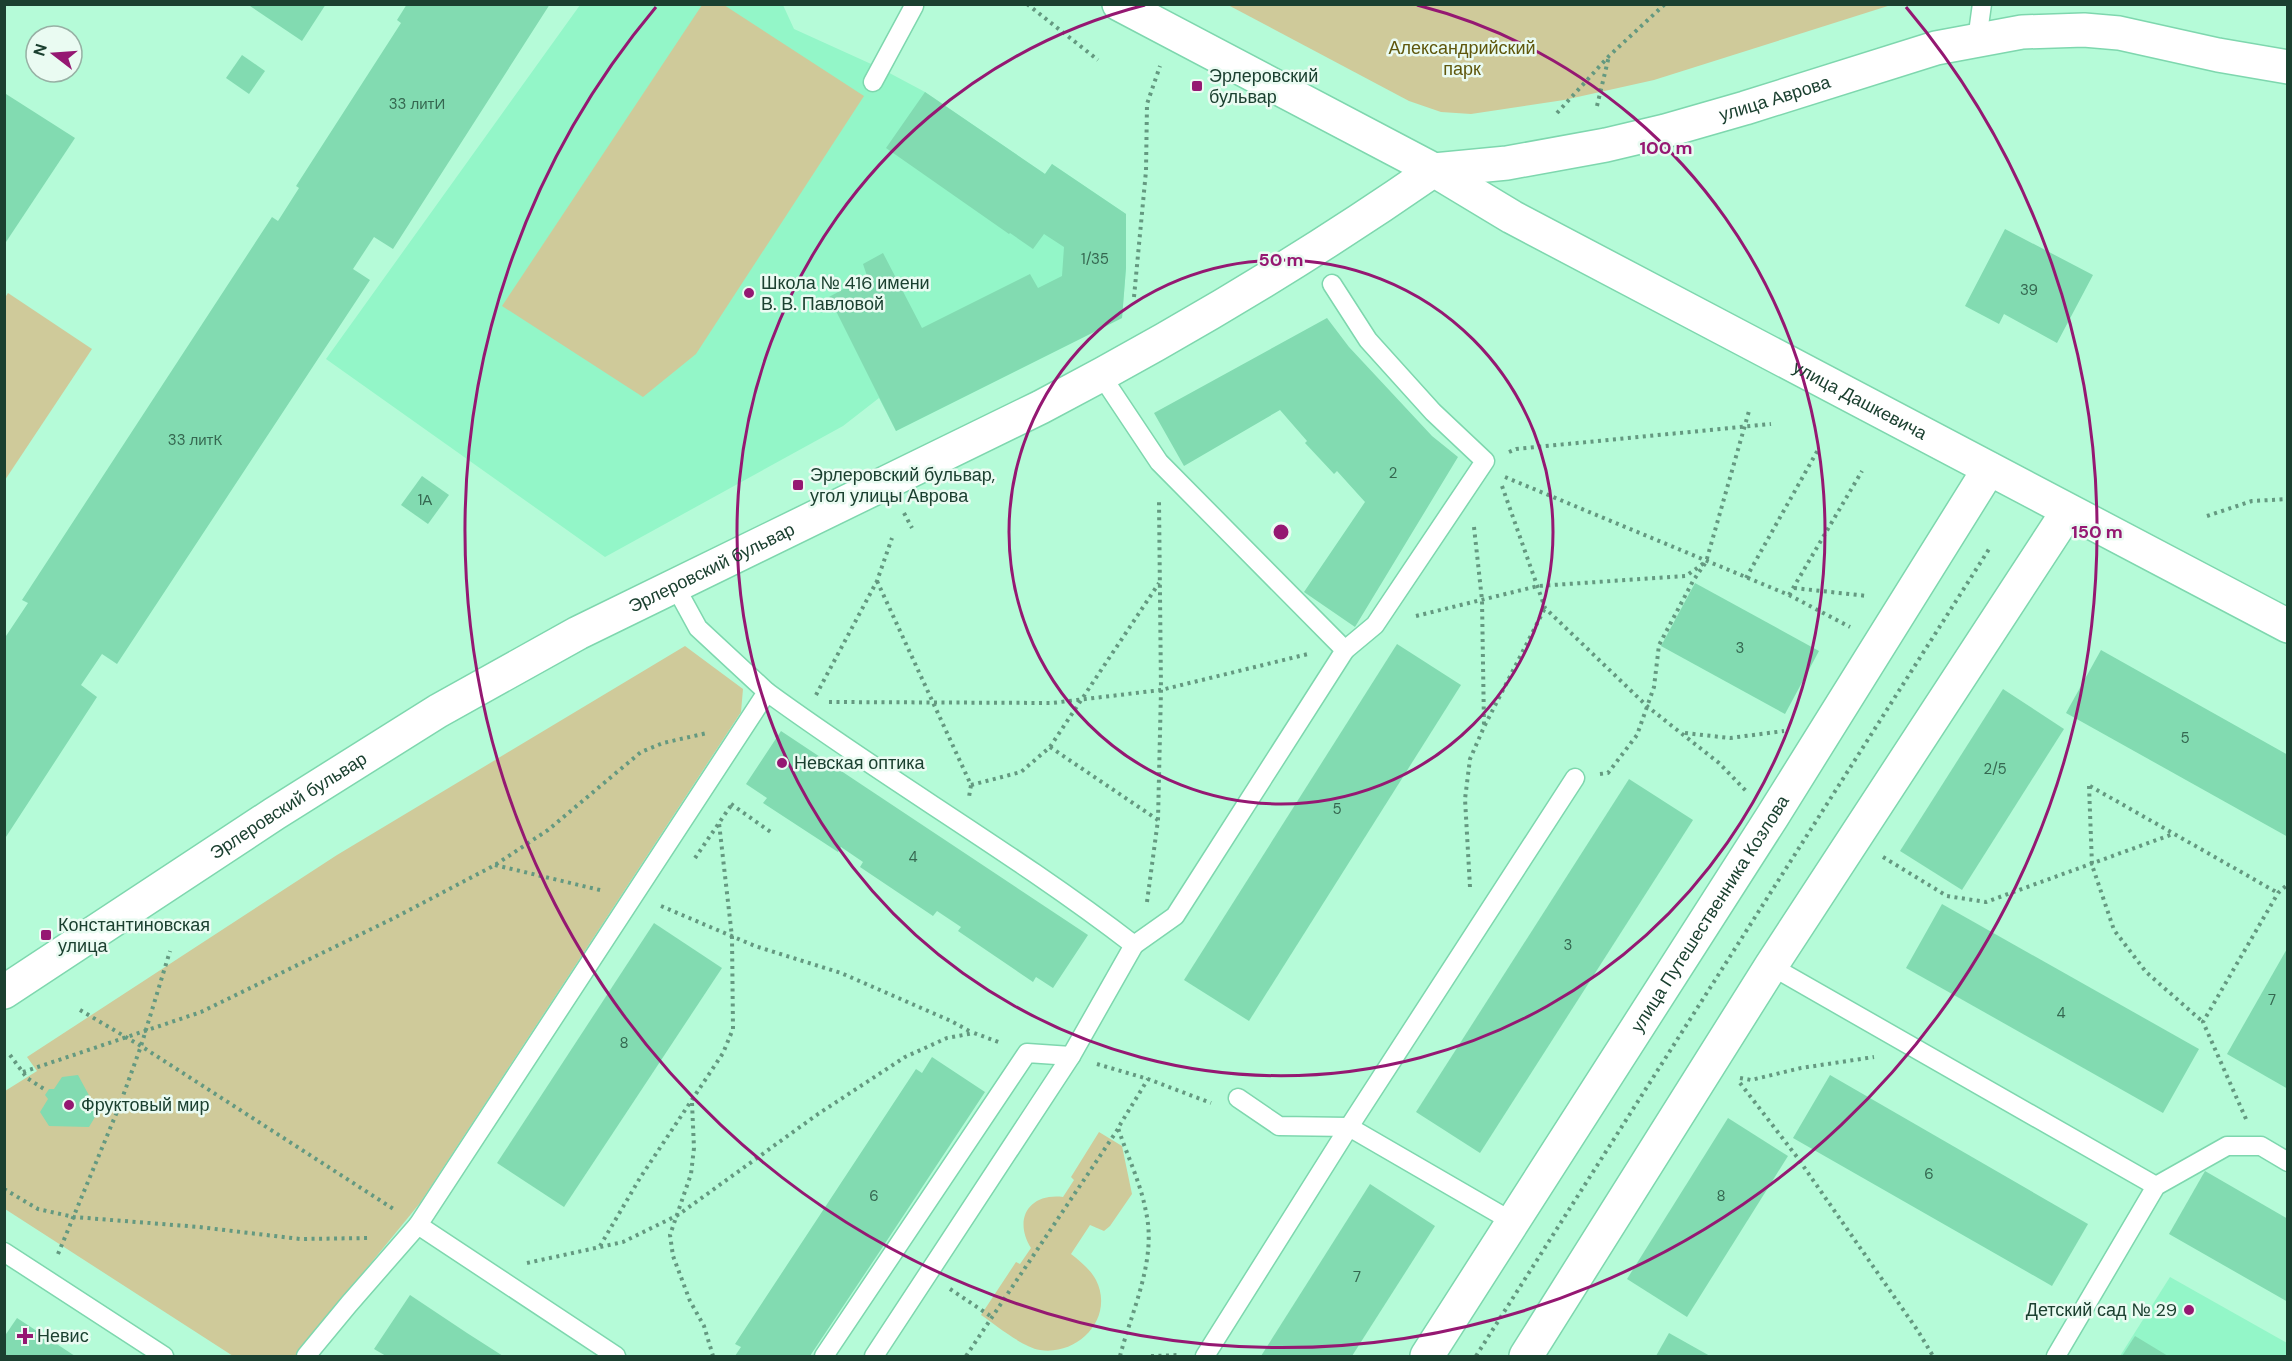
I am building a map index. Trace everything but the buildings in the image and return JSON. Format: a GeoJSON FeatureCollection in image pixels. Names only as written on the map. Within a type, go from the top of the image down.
{"type":"FeatureCollection","features":[{"type":"Feature","properties":{"kind":"street"},"geometry":{"type":"LineString","coordinates":[[1119,4],[1434,170]]}},
{"type":"Feature","properties":{"kind":"street","name":"улица Аврова"},"geometry":{"type":"LineString","coordinates":[[1434,170],[1507,163],[1606,145],[1665,131],[1936,48],[2022,32],[2084,30],[2119,33],[2218,55],[2288,67]]}},
{"type":"Feature","properties":{"kind":"street","name":"Эрлеровский бульвар"},"geometry":{"type":"LineString","coordinates":[[4,992],[274,814],[438,711],[578,633],[1041,407],[1101,375],[1286,267],[1378,209],[1434,170]]}},
{"type":"Feature","properties":{"kind":"street","name":"улица Дашкевича"},"geometry":{"type":"LineString","coordinates":[[1434,170],[1512,217],[2288,626]]}},
{"type":"Feature","properties":{"kind":"street","name":"улица Путешественника Козлова"},"geometry":{"type":"LineString","coordinates":[[1427,1356],[1989,469]]}},
{"type":"Feature","properties":{"kind":"street"},"geometry":{"type":"LineString","coordinates":[[1526,1356],[1771,966],[2068,511]]}},
{"type":"Feature","properties":{"kind":"lane"},"geometry":{"type":"LineString","coordinates":[[1977,40],[1982,4]]}},
{"type":"Feature","properties":{"kind":"lane"},"geometry":{"type":"LineString","coordinates":[[873,82],[914,6]]}},
{"type":"Feature","properties":{"kind":"lane"},"geometry":{"type":"LineString","coordinates":[[874,1356],[1071,1056],[1134,945],[1175,916],[1345,650],[1375,626],[1485,461],[1433,412],[1368,340],[1332,284]]}},
{"type":"Feature","properties":{"kind":"lane"},"geometry":{"type":"LineString","coordinates":[[1101,375],[1159,462],[1345,650]]}},
{"type":"Feature","properties":{"kind":"lane"},"geometry":{"type":"LineString","coordinates":[[675,586],[698,628],[767,692],[800,717],[1076,900],[1134,945]]}},
{"type":"Feature","properties":{"kind":"lane"},"geometry":{"type":"LineString","coordinates":[[306,1356],[418,1225],[767,692]]}},
{"type":"Feature","properties":{"kind":"lane"},"geometry":{"type":"LineString","coordinates":[[1205,1356],[1349,1127],[1575,778]]}},
{"type":"Feature","properties":{"kind":"lane"},"geometry":{"type":"LineString","coordinates":[[1771,966],[2156,1186]]}},
{"type":"Feature","properties":{"kind":"lane"},"geometry":{"type":"LineString","coordinates":[[824,1356],[1027,1053],[1071,1056]]}},
{"type":"Feature","properties":{"kind":"lane"},"geometry":{"type":"LineString","coordinates":[[1238,1098],[1279,1126],[1349,1127],[1513,1222]]}},
{"type":"Feature","properties":{"kind":"lane"},"geometry":{"type":"LineString","coordinates":[[2056,1356],[2156,1186],[2228,1146],[2261,1146],[2288,1162]]}},
{"type":"Feature","properties":{"kind":"lane"},"geometry":{"type":"LineString","coordinates":[[418,1225],[616,1356]]}},
{"type":"Feature","properties":{"kind":"lane"},"geometry":{"type":"LineString","coordinates":[[4,1252],[164,1356]]}},
{"type":"Feature","properties":{"kind":"path"},"geometry":{"type":"LineString","coordinates":[[1027,4],[1098,60]]}},
{"type":"Feature","properties":{"kind":"path"},"geometry":{"type":"LineString","coordinates":[[1557,113],[1609,56],[1665,4]]}},
{"type":"Feature","properties":{"kind":"path"},"geometry":{"type":"LineString","coordinates":[[1597,106],[1609,56]]}},
{"type":"Feature","properties":{"kind":"path"},"geometry":{"type":"LineString","coordinates":[[1134,297],[1146,171],[1147,104],[1164,57]]}},
{"type":"Feature","properties":{"kind":"path"},"geometry":{"type":"LineString","coordinates":[[1575,778],[1608,773],[1638,735],[1654,687],[1659,645],[1693,581],[1706,562],[1749,411]]}},
{"type":"Feature","properties":{"kind":"path"},"geometry":{"type":"LineString","coordinates":[[1485,461],[1516,449],[1771,423]]}},
{"type":"Feature","properties":{"kind":"path"},"geometry":{"type":"LineString","coordinates":[[1746,578],[1819,448]]}},
{"type":"Feature","properties":{"kind":"path"},"geometry":{"type":"LineString","coordinates":[[1134,945],[1146,913],[1158,820],[1161,690],[1159,462]]}},
{"type":"Feature","properties":{"kind":"path"},"geometry":{"type":"LineString","coordinates":[[1789,595],[1862,471]]}},
{"type":"Feature","properties":{"kind":"path"},"geometry":{"type":"LineString","coordinates":[[1755,800],[1719,763],[1684,733],[1648,707],[1545,608],[1498,474],[1789,595],[1857,631]]}},
{"type":"Feature","properties":{"kind":"path"},"geometry":{"type":"LineString","coordinates":[[1469,485],[1482,600],[1484,727]]}},
{"type":"Feature","properties":{"kind":"path"},"geometry":{"type":"LineString","coordinates":[[2207,516],[2252,501],[2288,499]]}},
{"type":"Feature","properties":{"kind":"path"},"geometry":{"type":"LineString","coordinates":[[800,717],[813,701],[877,581],[892,538]]}},
{"type":"Feature","properties":{"kind":"path"},"geometry":{"type":"LineString","coordinates":[[1476,1356],[1991,546]]}},
{"type":"Feature","properties":{"kind":"path"},"geometry":{"type":"LineString","coordinates":[[1375,626],[1538,586],[1686,576],[1706,562]]}},
{"type":"Feature","properties":{"kind":"path"},"geometry":{"type":"LineString","coordinates":[[877,581],[971,785],[964,824]]}},
{"type":"Feature","properties":{"kind":"path"},"geometry":{"type":"LineString","coordinates":[[971,785],[1021,772],[1050,747],[1160,581]]}},
{"type":"Feature","properties":{"kind":"path"},"geometry":{"type":"LineString","coordinates":[[1794,588],[1906,600]]}},
{"type":"Feature","properties":{"kind":"path"},"geometry":{"type":"LineString","coordinates":[[1472,936],[1465,799],[1470,759],[1545,608]]}},
{"type":"Feature","properties":{"kind":"path"},"geometry":{"type":"LineString","coordinates":[[813,701],[1052,704],[1161,690],[1309,654],[1345,650]]}},
{"type":"Feature","properties":{"kind":"path"},"geometry":{"type":"LineString","coordinates":[[1684,733],[1730,738],[1830,723]]}},
{"type":"Feature","properties":{"kind":"path"},"geometry":{"type":"LineString","coordinates":[[22,1072],[201,1012],[394,918],[495,865],[548,830],[640,752],[663,743],[707,733],[741,732]]}},
{"type":"Feature","properties":{"kind":"path"},"geometry":{"type":"LineString","coordinates":[[1050,747],[1158,820]]}},
{"type":"Feature","properties":{"kind":"path"},"geometry":{"type":"LineString","coordinates":[[705,786],[772,833]]}},
{"type":"Feature","properties":{"kind":"path"},"geometry":{"type":"LineString","coordinates":[[2261,1146],[2237,1103],[2203,1022],[2146,972],[2114,930],[2092,865],[2089,786],[2278,893]]}},
{"type":"Feature","properties":{"kind":"path"},"geometry":{"type":"LineString","coordinates":[[600,1247],[640,1178],[692,1103],[723,1053],[734,1029],[732,937],[719,823]]}},
{"type":"Feature","properties":{"kind":"path"},"geometry":{"type":"LineString","coordinates":[[1879,855],[1947,896],[1986,902],[2173,834]]}},
{"type":"Feature","properties":{"kind":"path"},"geometry":{"type":"LineString","coordinates":[[495,865],[662,906],[732,937],[841,973],[974,1033],[1027,1053]]}},
{"type":"Feature","properties":{"kind":"path"},"geometry":{"type":"LineString","coordinates":[[1776,868],[1782,888]]}},
{"type":"Feature","properties":{"kind":"path"},"geometry":{"type":"LineString","coordinates":[[2203,1022],[2278,893],[2288,884]]}},
{"type":"Feature","properties":{"kind":"path"},"geometry":{"type":"LineString","coordinates":[[44,1277],[60,1251],[141,1046],[170,951]]}},
{"type":"Feature","properties":{"kind":"path"},"geometry":{"type":"LineString","coordinates":[[80,1010],[141,1046],[418,1225]]}},
{"type":"Feature","properties":{"kind":"path"},"geometry":{"type":"LineString","coordinates":[[488,1271],[622,1242],[678,1215],[818,1114],[905,1057],[947,1038],[974,1033]]}},
{"type":"Feature","properties":{"kind":"path"},"geometry":{"type":"LineString","coordinates":[[1918,1050],[1801,1068],[1751,1080],[1736,1078],[1797,1156],[1933,1356]]}},
{"type":"Feature","properties":{"kind":"path"},"geometry":{"type":"LineString","coordinates":[[10,1055],[27,1078],[44,1089]]}},
{"type":"Feature","properties":{"kind":"path"},"geometry":{"type":"LineString","coordinates":[[1071,1056],[1148,1079],[1225,1108],[1238,1098]]}},
{"type":"Feature","properties":{"kind":"path"},"geometry":{"type":"LineString","coordinates":[[966,1356],[1118,1128],[1148,1079]]}},
{"type":"Feature","properties":{"kind":"path"},"geometry":{"type":"LineString","coordinates":[[692,1103],[694,1148],[691,1174],[670,1235],[673,1256],[690,1301],[704,1326],[713,1356]]}},
{"type":"Feature","properties":{"kind":"path"},"geometry":{"type":"LineString","coordinates":[[1118,1128],[1146,1212],[1149,1241],[1145,1270],[1120,1356]]}},
{"type":"Feature","properties":{"kind":"path"},"geometry":{"type":"LineString","coordinates":[[4,1189],[38,1209],[74,1217],[199,1227],[300,1239],[392,1237],[418,1225]]}},
{"type":"Feature","properties":{"kind":"path"},"geometry":{"type":"LineString","coordinates":[[928,1275],[992,1317]]}},
{"type":"Feature","properties":{"kind":"path"},"geometry":{"type":"LineString","coordinates":[[1510,1286],[1518,1305]]}},
{"type":"Feature","properties":{"kind":"shaded area","name":"Школа № 416 имени В. В. Павловой"},"geometry":{"type":"Polygon","coordinates":[[[580,5],[783,5],[794,29],[880,68],[925,92],[1045,174],[1052,164],[1126,214],[1126,268],[1122,318],[896,431],[879,398],[843,426],[605,557],[326,359],[580,5]]]}},
{"type":"Feature","properties":{"kind":"shaded area","name":"Детский сад № 29"},"geometry":{"type":"Polygon","coordinates":[[[2170,1277],[2287,1343],[2287,1356],[2120,1356],[2170,1277]]]}},
{"type":"Feature","properties":{"kind":"green space"},"geometry":{"type":"Polygon","coordinates":[[[702,5],[724,5],[864,96],[696,354],[643,397],[502,306],[702,5]]]}},
{"type":"Feature","properties":{"kind":"green space","name":"Александрийский парк"},"geometry":{"type":"Polygon","coordinates":[[[1228,5],[1891,5],[1654,80],[1564,100],[1471,114],[1441,112],[1409,101],[1228,5]]]}},
{"type":"Feature","properties":{"kind":"green space"},"geometry":{"type":"Polygon","coordinates":[[[8,293],[92,349],[5,480],[4,299],[8,293]]]}},
{"type":"Feature","properties":{"kind":"green space"},"geometry":{"type":"Polygon","coordinates":[[[685,646],[743,689],[741,712],[420,1203],[295,1356],[233,1356],[5,1209],[5,1091],[37,1071],[27,1057],[337,855],[685,646]]]}},
{"type":"Feature","properties":{"kind":"green space"},"geometry":{"type":"Polygon","coordinates":[[[1099,1132],[1122,1146],[1132,1194],[1110,1226],[1104,1231],[1090,1225],[1071,1254],[1088,1269],[1096,1280],[1101,1294],[1101,1308],[1089,1332],[1079,1341],[1054,1350],[1033,1348],[1017,1340],[981,1315],[1016,1262],[1020,1264],[1031,1248],[1024,1227],[1024,1218],[1028,1210],[1041,1199],[1063,1197],[1074,1180],[1071,1177],[1099,1132]]]}},
{"type":"Feature","properties":{"kind":"place","name":"Эрлеровский бульвар"},"geometry":{"type":"Point","coordinates":[1197,86]}},
{"type":"Feature","properties":{"kind":"place","name":"Школа № 416 имени В. В. Павловой"},"geometry":{"type":"Point","coordinates":[749,293]}},
{"type":"Feature","properties":{"kind":"place","name":"Эрлеровский бульвар, угол улицы Аврова"},"geometry":{"type":"Point","coordinates":[798,485]}},
{"type":"Feature","properties":{"kind":"place","name":"Невская оптика"},"geometry":{"type":"Point","coordinates":[782,763]}},
{"type":"Feature","properties":{"kind":"place","name":"Константиновская улица"},"geometry":{"type":"Point","coordinates":[46,935]}},
{"type":"Feature","properties":{"kind":"place","name":"Фруктовый мир"},"geometry":{"type":"Point","coordinates":[69,1105]}},
{"type":"Feature","properties":{"kind":"place","name":"Детский сад № 29"},"geometry":{"type":"Point","coordinates":[2189,1310]}},
{"type":"Feature","properties":{"kind":"place","name":"Невис"},"geometry":{"type":"Point","coordinates":[25,1336]}}]}
